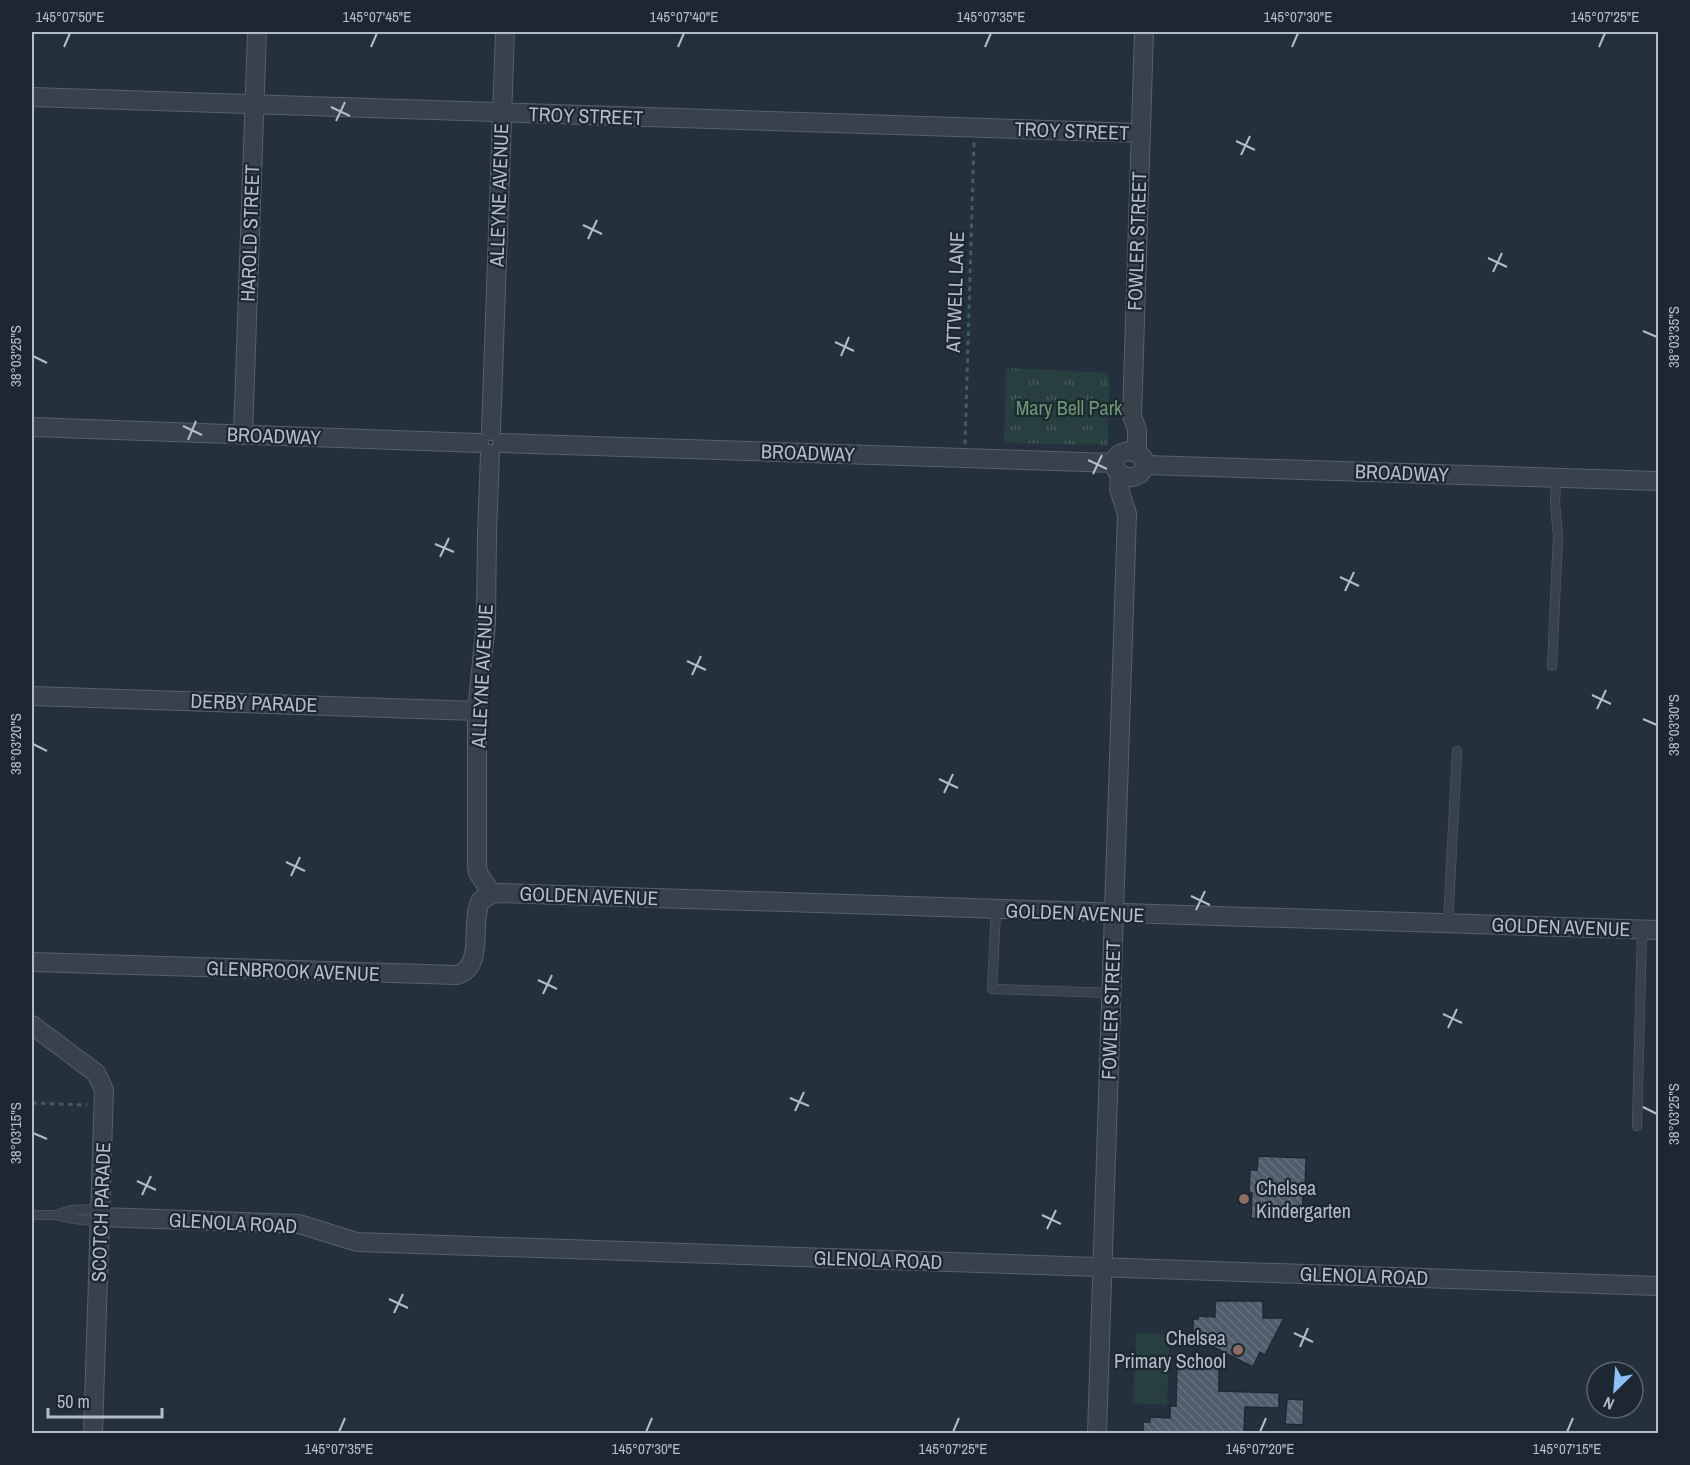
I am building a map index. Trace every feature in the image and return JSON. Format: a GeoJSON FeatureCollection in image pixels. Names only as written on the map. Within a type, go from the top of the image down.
{"type":"FeatureCollection","features":[{"type":"Feature","properties":{"kind":"street","name":"HAROLD STREET"},"geometry":{"type":"LineString","coordinates":[[243,435],[257,32]]}},
{"type":"Feature","properties":{"kind":"street","name":"ALLEYNE AVENUE"},"geometry":{"type":"LineString","coordinates":[[492,894],[478,873],[477,865],[477,711],[486,622],[487,533],[505,32]]}},
{"type":"Feature","properties":{"kind":"street","name":"FOWLER STREET"},"geometry":{"type":"LineString","coordinates":[[1097,1434],[1127,514],[1136,497],[1129,464],[1137,430],[1131,416],[1144,32]]}},
{"type":"Feature","properties":{"kind":"street","name":"TROY STREET"},"geometry":{"type":"LineString","coordinates":[[32,97],[1140,133]]}},
{"type":"Feature","properties":{"kind":"street","name":"BROADWAY"},"geometry":{"type":"LineString","coordinates":[[32,427],[1659,481]]}},
{"type":"Feature","properties":{"kind":"street","name":"DERBY PARADE"},"geometry":{"type":"LineString","coordinates":[[32,696],[477,711]]}},
{"type":"Feature","properties":{"kind":"street","name":"GOLDEN AVENUE"},"geometry":{"type":"LineString","coordinates":[[492,894],[1650,930]]}},
{"type":"Feature","properties":{"kind":"street","name":"GLENBROOK AVENUE"},"geometry":{"type":"LineString","coordinates":[[32,962],[457,975],[467,971],[473,963],[478,906],[481,900],[492,894]]}},
{"type":"Feature","properties":{"kind":"street","name":"SCOTCH PARADE"},"geometry":{"type":"LineString","coordinates":[[32,1025],[96,1073],[104,1090],[93,1434]]}},
{"type":"Feature","properties":{"kind":"street","name":"GLENOLA ROAD"},"geometry":{"type":"LineString","coordinates":[[101,1216],[299,1224],[357,1242],[1659,1286]]}},
{"type":"Feature","properties":{"kind":"lane"},"geometry":{"type":"LineString","coordinates":[[1552,666],[1558,536],[1555,503],[1556,478]]}},
{"type":"Feature","properties":{"kind":"lane"},"geometry":{"type":"LineString","coordinates":[[1448,924],[1457,751]]}},
{"type":"Feature","properties":{"kind":"lane"},"geometry":{"type":"LineString","coordinates":[[996,910],[992,989],[1112,993]]}},
{"type":"Feature","properties":{"kind":"lane"},"geometry":{"type":"LineString","coordinates":[[1638,1126],[1650,930]]}},
{"type":"Feature","properties":{"kind":"lane"},"geometry":{"type":"LineString","coordinates":[[32,1215],[56,1215],[75,1219],[101,1216]]}},
{"type":"Feature","properties":{"kind":"path","name":"ATTWELL LANE"},"geometry":{"type":"LineString","coordinates":[[965,458],[975,128]]}},
{"type":"Feature","properties":{"kind":"path"},"geometry":{"type":"LineString","coordinates":[[32,1103],[104,1106]]}},
{"type":"Feature","properties":{"kind":"green space","name":"Mary Bell Park"},"geometry":{"type":"Polygon","coordinates":[[[1006,368],[1109,373],[1108,445],[1004,443],[1006,368]]]}},
{"type":"Feature","properties":{"kind":"green space"},"geometry":{"type":"Polygon","coordinates":[[[1136,1333],[1170,1334],[1167,1405],[1133,1403],[1136,1333]]]}},
{"type":"Feature","properties":{"kind":"building"},"geometry":{"type":"Polygon","coordinates":[[[1258,1156],[1306,1158],[1302,1220],[1251,1218],[1250,1170],[1257,1170],[1258,1156]]]}},
{"type":"Feature","properties":{"kind":"building"},"geometry":{"type":"Polygon","coordinates":[[[1215,1301],[1263,1301],[1263,1318],[1284,1318],[1265,1355],[1260,1352],[1253,1367],[1209,1345],[1212,1340],[1193,1331],[1193,1319],[1198,1319],[1198,1316],[1215,1317],[1215,1301]]]}},
{"type":"Feature","properties":{"kind":"building"},"geometry":{"type":"Polygon","coordinates":[[[1177,1364],[1219,1365],[1219,1391],[1279,1393],[1279,1408],[1245,1407],[1244,1434],[1143,1434],[1143,1422],[1150,1422],[1150,1417],[1170,1418],[1170,1406],[1176,1406],[1177,1364]]]}},
{"type":"Feature","properties":{"kind":"building"},"geometry":{"type":"Polygon","coordinates":[[[1287,1399],[1304,1400],[1303,1425],[1285,1424],[1287,1399]]]}},
{"type":"Feature","properties":{"kind":"place","name":"Chelsea Kindergarten"},"geometry":{"type":"Point","coordinates":[1244,1199]}},
{"type":"Feature","properties":{"kind":"place","name":"Chelsea Primary School"},"geometry":{"type":"Point","coordinates":[1238,1350]}}]}
